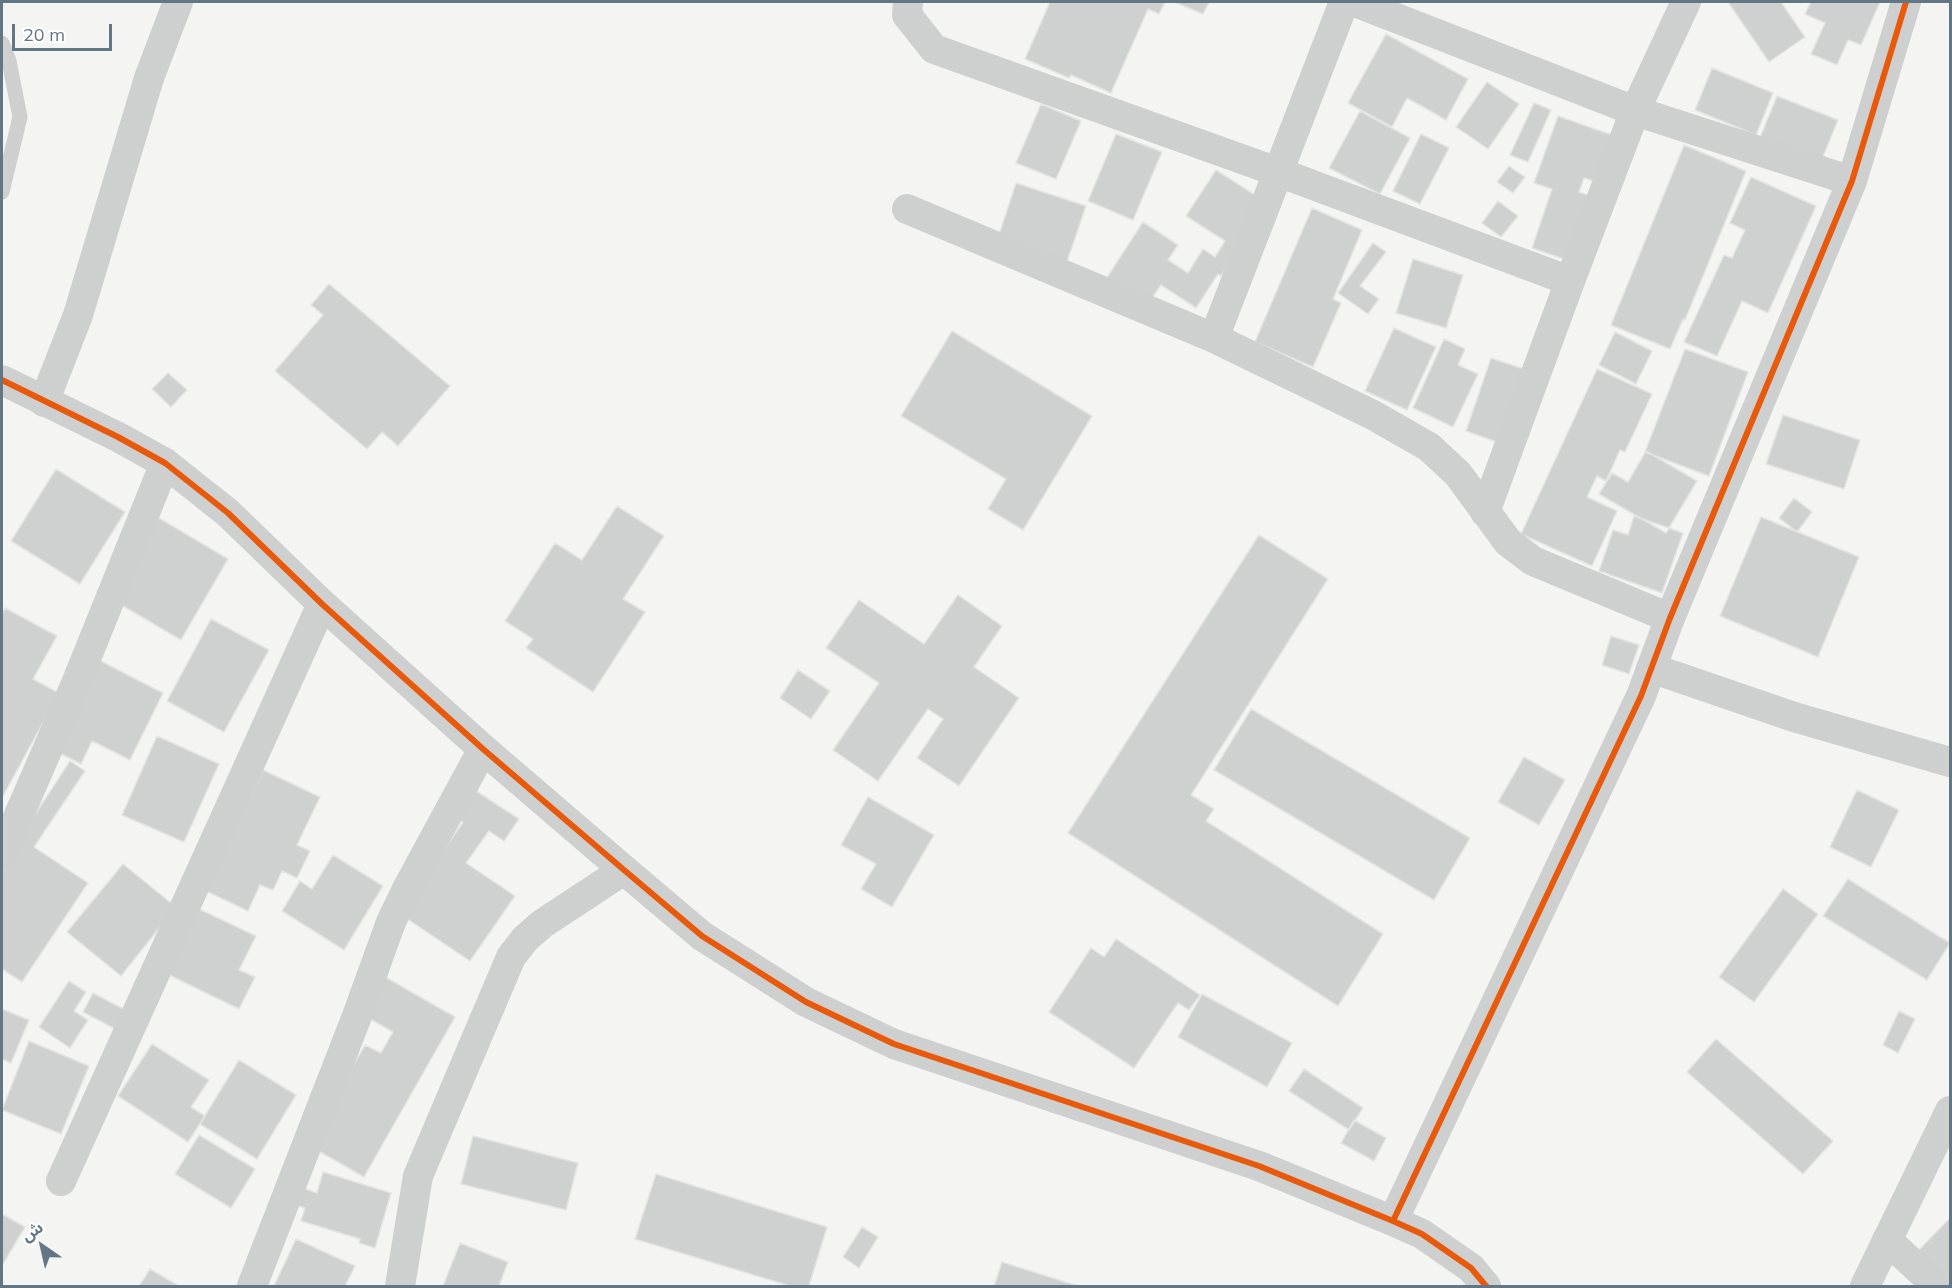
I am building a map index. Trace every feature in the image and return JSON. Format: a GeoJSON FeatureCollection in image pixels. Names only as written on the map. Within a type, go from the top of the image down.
{"type":"FeatureCollection","features":[{"type":"Feature","properties":{"kind":"street"},"geometry":{"type":"LineString","coordinates":[[44,402],[78,315],[150,78],[178,2]]}},
{"type":"Feature","properties":{"kind":"street"},"geometry":{"type":"LineString","coordinates":[[908,2],[907,15],[934,49],[1278,172],[1570,281]]}},
{"type":"Feature","properties":{"kind":"street"},"geometry":{"type":"LineString","coordinates":[[1214,338],[1344,2]]}},
{"type":"Feature","properties":{"kind":"street"},"geometry":{"type":"LineString","coordinates":[[1354,2],[1635,111],[1852,181]]}},
{"type":"Feature","properties":{"kind":"street"},"geometry":{"type":"LineString","coordinates":[[1485,512],[1635,111],[1686,2]]}},
{"type":"Feature","properties":{"kind":"street"},"geometry":{"type":"LineString","coordinates":[[1393,1221],[1641,696],[1670,618],[1852,181],[1906,2]]}},
{"type":"Feature","properties":{"kind":"street"},"geometry":{"type":"LineString","coordinates":[[907,209],[1214,338],[1373,415],[1429,447],[1458,474],[1508,542],[1533,561],[1670,618]]}},
{"type":"Feature","properties":{"kind":"street"},"geometry":{"type":"LineString","coordinates":[[2,380],[118,437],[165,463],[228,513],[322,604],[483,749],[702,936],[806,1002],[894,1044],[1259,1166],[1422,1233],[1471,1268],[1486,1287]]}},
{"type":"Feature","properties":{"kind":"street"},"geometry":{"type":"LineString","coordinates":[[2,854],[75,686],[165,463]]}},
{"type":"Feature","properties":{"kind":"street"},"geometry":{"type":"LineString","coordinates":[[61,1181],[322,604]]}},
{"type":"Feature","properties":{"kind":"street"},"geometry":{"type":"LineString","coordinates":[[1651,668],[1794,717],[1950,762]]}},
{"type":"Feature","properties":{"kind":"street"},"geometry":{"type":"LineString","coordinates":[[252,1287],[391,922],[483,749]]}},
{"type":"Feature","properties":{"kind":"street"},"geometry":{"type":"LineString","coordinates":[[400,1287],[418,1176],[511,957],[525,939],[542,924],[624,870]]}},
{"type":"Feature","properties":{"kind":"street"},"geometry":{"type":"LineString","coordinates":[[1866,1287],[1950,1111]]}},
{"type":"Feature","properties":{"kind":"street"},"geometry":{"type":"LineString","coordinates":[[1887,1239],[1937,1287]]}},
{"type":"Feature","properties":{"kind":"lane"},"geometry":{"type":"LineString","coordinates":[[2,43],[9,61],[20,117],[2,192]]}},
{"type":"Feature","properties":{"kind":"building"},"geometry":{"type":"Polygon","coordinates":[[[1050,2],[1165,2],[1159,14],[1148,9],[1111,93],[1071,75],[1069,78],[1025,59],[1050,2]]]}},
{"type":"Feature","properties":{"kind":"building"},"geometry":{"type":"Polygon","coordinates":[[[1174,2],[1209,2],[1203,14],[1174,2]]]}},
{"type":"Feature","properties":{"kind":"building"},"geometry":{"type":"Polygon","coordinates":[[[1728,2],[1781,2],[1805,37],[1769,62],[1728,2]]]}},
{"type":"Feature","properties":{"kind":"building"},"geometry":{"type":"Polygon","coordinates":[[[1811,2],[1880,2],[1861,45],[1848,40],[1837,65],[1811,54],[1825,23],[1805,14],[1811,2]]]}},
{"type":"Feature","properties":{"kind":"building"},"geometry":{"type":"Polygon","coordinates":[[[1386,34],[1468,79],[1446,120],[1407,98],[1392,127],[1348,103],[1386,34]]]}},
{"type":"Feature","properties":{"kind":"building"},"geometry":{"type":"Polygon","coordinates":[[[1712,68],[1773,93],[1756,135],[1695,110],[1712,68]]]}},
{"type":"Feature","properties":{"kind":"building"},"geometry":{"type":"Polygon","coordinates":[[[1487,82],[1519,104],[1488,149],[1456,127],[1487,82]]]}},
{"type":"Feature","properties":{"kind":"building"},"geometry":{"type":"Polygon","coordinates":[[[1777,96],[1838,120],[1820,164],[1759,140],[1777,96]]]}},
{"type":"Feature","properties":{"kind":"building"},"geometry":{"type":"Polygon","coordinates":[[[1534,103],[1551,110],[1528,162],[1510,155],[1534,103]]]}},
{"type":"Feature","properties":{"kind":"building"},"geometry":{"type":"Polygon","coordinates":[[[1041,104],[1081,121],[1056,179],[1016,163],[1041,104]]]}},
{"type":"Feature","properties":{"kind":"building"},"geometry":{"type":"Polygon","coordinates":[[[1360,111],[1410,138],[1380,194],[1329,168],[1360,111]]]}},
{"type":"Feature","properties":{"kind":"building"},"geometry":{"type":"Polygon","coordinates":[[[1558,116],[1629,141],[1612,187],[1584,178],[1579,192],[1604,201],[1581,265],[1532,248],[1552,189],[1534,183],[1558,116]]]}},
{"type":"Feature","properties":{"kind":"building"},"geometry":{"type":"Polygon","coordinates":[[[1116,134],[1162,152],[1133,220],[1088,201],[1116,134]]]}},
{"type":"Feature","properties":{"kind":"building"},"geometry":{"type":"Polygon","coordinates":[[[1421,134],[1449,148],[1420,204],[1393,191],[1421,134]]]}},
{"type":"Feature","properties":{"kind":"building"},"geometry":{"type":"Polygon","coordinates":[[[1684,145],[1746,171],[1685,320],[1683,319],[1670,349],[1611,325],[1684,145]]]}},
{"type":"Feature","properties":{"kind":"building"},"geometry":{"type":"Polygon","coordinates":[[[1509,166],[1525,177],[1513,193],[1497,182],[1509,166]]]}},
{"type":"Feature","properties":{"kind":"building"},"geometry":{"type":"Polygon","coordinates":[[[1216,170],[1269,204],[1221,276],[1218,274],[1196,308],[1161,285],[1145,308],[1104,282],[1143,222],[1178,245],[1168,260],[1188,273],[1203,249],[1215,257],[1225,241],[1186,216],[1216,170]]]}},
{"type":"Feature","properties":{"kind":"building"},"geometry":{"type":"Polygon","coordinates":[[[1751,177],[1816,206],[1768,313],[1742,301],[1717,356],[1684,342],[1724,255],[1732,258],[1745,230],[1730,223],[1751,177]]]}},
{"type":"Feature","properties":{"kind":"building"},"geometry":{"type":"Polygon","coordinates":[[[1016,183],[1086,206],[1062,276],[993,253],[1016,183]]]}},
{"type":"Feature","properties":{"kind":"building"},"geometry":{"type":"Polygon","coordinates":[[[1498,201],[1518,216],[1501,237],[1482,223],[1498,201]]]}},
{"type":"Feature","properties":{"kind":"building"},"geometry":{"type":"Polygon","coordinates":[[[1312,208],[1362,230],[1333,299],[1341,303],[1313,367],[1255,342],[1312,208]]]}},
{"type":"Feature","properties":{"kind":"building"},"geometry":{"type":"Polygon","coordinates":[[[1373,243],[1386,252],[1360,286],[1379,299],[1368,314],[1338,293],[1373,243]]]}},
{"type":"Feature","properties":{"kind":"building"},"geometry":{"type":"Polygon","coordinates":[[[1413,259],[1463,275],[1446,328],[1396,313],[1413,259]]]}},
{"type":"Feature","properties":{"kind":"building"},"geometry":{"type":"Polygon","coordinates":[[[329,284],[450,386],[398,446],[382,432],[367,449],[275,371],[323,315],[311,305],[329,284]]]}},
{"type":"Feature","properties":{"kind":"building"},"geometry":{"type":"Polygon","coordinates":[[[1394,328],[1436,347],[1407,410],[1365,391],[1394,328]]]}},
{"type":"Feature","properties":{"kind":"building"},"geometry":{"type":"Polygon","coordinates":[[[952,331],[1092,416],[1023,530],[988,509],[1006,479],[901,416],[952,331]]]}},
{"type":"Feature","properties":{"kind":"building"},"geometry":{"type":"Polygon","coordinates":[[[1615,332],[1652,351],[1636,384],[1599,365],[1615,332]]]}},
{"type":"Feature","properties":{"kind":"building"},"geometry":{"type":"Polygon","coordinates":[[[1444,339],[1465,349],[1458,365],[1478,374],[1453,427],[1413,408],[1444,339]]]}},
{"type":"Feature","properties":{"kind":"building"},"geometry":{"type":"Polygon","coordinates":[[[1685,349],[1748,372],[1709,476],[1645,452],[1685,349]]]}},
{"type":"Feature","properties":{"kind":"building"},"geometry":{"type":"Polygon","coordinates":[[[1491,358],[1533,372],[1508,446],[1466,431],[1491,358]]]}},
{"type":"Feature","properties":{"kind":"building"},"geometry":{"type":"Polygon","coordinates":[[[1597,369],[1652,394],[1625,452],[1620,450],[1606,481],[1597,476],[1587,497],[1617,511],[1592,566],[1521,534],[1597,369]]]}},
{"type":"Feature","properties":{"kind":"building"},"geometry":{"type":"Polygon","coordinates":[[[168,373],[187,390],[171,407],[152,389],[168,373]]]}},
{"type":"Feature","properties":{"kind":"building"},"geometry":{"type":"Polygon","coordinates":[[[1783,415],[1860,440],[1844,489],[1766,464],[1783,415]]]}},
{"type":"Feature","properties":{"kind":"building"},"geometry":{"type":"Polygon","coordinates":[[[1646,451],[1697,481],[1666,533],[1599,494],[1612,473],[1628,482],[1646,451]]]}},
{"type":"Feature","properties":{"kind":"building"},"geometry":{"type":"Polygon","coordinates":[[[56,469],[125,512],[80,584],[11,541],[56,469]]]}},
{"type":"Feature","properties":{"kind":"building"},"geometry":{"type":"Polygon","coordinates":[[[1794,498],[1812,512],[1797,532],[1779,518],[1794,498]]]}},
{"type":"Feature","properties":{"kind":"building"},"geometry":{"type":"Polygon","coordinates":[[[617,506],[664,536],[623,599],[645,612],[593,692],[526,648],[533,639],[505,621],[555,543],[582,560],[617,506]]]}},
{"type":"Feature","properties":{"kind":"building"},"geometry":{"type":"Polygon","coordinates":[[[154,515],[228,559],[181,640],[106,596],[154,515]]]}},
{"type":"Feature","properties":{"kind":"building"},"geometry":{"type":"Polygon","coordinates":[[[1634,516],[1683,533],[1662,593],[1599,571],[1613,530],[1628,535],[1634,516]]]}},
{"type":"Feature","properties":{"kind":"building"},"geometry":{"type":"Polygon","coordinates":[[[1761,517],[1859,557],[1818,657],[1720,616],[1761,517]]]}},
{"type":"Feature","properties":{"kind":"building"},"geometry":{"type":"Polygon","coordinates":[[[1259,535],[1328,579],[1191,795],[1214,809],[1206,821],[1383,934],[1338,1006],[1068,833],[1259,535]]]}},
{"type":"Feature","properties":{"kind":"building"},"geometry":{"type":"Polygon","coordinates":[[[958,595],[1002,626],[974,667],[1019,698],[959,786],[917,758],[943,719],[928,709],[878,781],[833,750],[879,683],[826,648],[859,600],[924,644],[958,595]]]}},
{"type":"Feature","properties":{"kind":"building"},"geometry":{"type":"Polygon","coordinates":[[[5,608],[57,636],[33,679],[59,693],[2,798],[2,615],[5,608]]]}},
{"type":"Feature","properties":{"kind":"building"},"geometry":{"type":"Polygon","coordinates":[[[211,619],[269,650],[224,732],[167,701],[211,619]]]}},
{"type":"Feature","properties":{"kind":"building"},"geometry":{"type":"Polygon","coordinates":[[[1611,636],[1639,645],[1629,674],[1602,665],[1611,636]]]}},
{"type":"Feature","properties":{"kind":"building"},"geometry":{"type":"Polygon","coordinates":[[[89,655],[163,693],[130,760],[92,741],[81,764],[44,745],[89,655]]]}},
{"type":"Feature","properties":{"kind":"building"},"geometry":{"type":"Polygon","coordinates":[[[798,670],[830,691],[811,719],[780,698],[798,670]]]}},
{"type":"Feature","properties":{"kind":"building"},"geometry":{"type":"Polygon","coordinates":[[[1251,709],[1470,838],[1434,900],[1214,770],[1251,709]]]}},
{"type":"Feature","properties":{"kind":"building"},"geometry":{"type":"Polygon","coordinates":[[[157,736],[219,764],[184,842],[122,815],[157,736]]]}},
{"type":"Feature","properties":{"kind":"building"},"geometry":{"type":"Polygon","coordinates":[[[1524,757],[1565,780],[1539,825],[1498,802],[1524,757]]]}},
{"type":"Feature","properties":{"kind":"building"},"geometry":{"type":"Polygon","coordinates":[[[70,761],[85,771],[34,847],[88,883],[22,982],[2,969],[2,865],[70,761]]]}},
{"type":"Feature","properties":{"kind":"building"},"geometry":{"type":"Polygon","coordinates":[[[263,770],[320,797],[297,845],[310,851],[297,878],[282,871],[273,890],[260,885],[248,911],[206,891],[263,770]]]}},
{"type":"Feature","properties":{"kind":"building"},"geometry":{"type":"Polygon","coordinates":[[[467,785],[519,819],[504,841],[489,831],[466,863],[515,896],[470,961],[400,914],[463,822],[448,812],[467,785]]]}},
{"type":"Feature","properties":{"kind":"building"},"geometry":{"type":"Polygon","coordinates":[[[1857,790],[1899,810],[1871,867],[1830,847],[1857,790]]]}},
{"type":"Feature","properties":{"kind":"building"},"geometry":{"type":"Polygon","coordinates":[[[868,797],[934,835],[892,907],[861,889],[876,864],[841,845],[868,797]]]}},
{"type":"Feature","properties":{"kind":"building"},"geometry":{"type":"Polygon","coordinates":[[[333,855],[383,886],[344,950],[282,911],[300,881],[312,889],[333,855]]]}},
{"type":"Feature","properties":{"kind":"building"},"geometry":{"type":"Polygon","coordinates":[[[123,864],[176,907],[121,976],[67,932],[123,864]]]}},
{"type":"Feature","properties":{"kind":"building"},"geometry":{"type":"Polygon","coordinates":[[[1848,879],[1950,943],[1927,980],[1823,916],[1848,879]]]}},
{"type":"Feature","properties":{"kind":"building"},"geometry":{"type":"Polygon","coordinates":[[[1783,889],[1818,914],[1754,1002],[1719,977],[1783,889]]]}},
{"type":"Feature","properties":{"kind":"building"},"geometry":{"type":"Polygon","coordinates":[[[199,909],[256,936],[239,970],[255,977],[239,1009],[167,974],[199,909]]]}},
{"type":"Feature","properties":{"kind":"building"},"geometry":{"type":"Polygon","coordinates":[[[1116,939],[1200,995],[1189,1010],[1178,1003],[1134,1068],[1049,1012],[1091,948],[1104,957],[1116,939]]]}},
{"type":"Feature","properties":{"kind":"building"},"geometry":{"type":"Polygon","coordinates":[[[380,974],[455,1017],[364,1177],[308,1145],[365,1045],[381,1053],[393,1032],[358,1012],[380,974]]]}},
{"type":"Feature","properties":{"kind":"building"},"geometry":{"type":"Polygon","coordinates":[[[69,981],[86,992],[74,1011],[88,1020],[70,1048],[39,1027],[69,981]]]}},
{"type":"Feature","properties":{"kind":"building"},"geometry":{"type":"Polygon","coordinates":[[[93,993],[133,1014],[123,1033],[83,1012],[93,993]]]}},
{"type":"Feature","properties":{"kind":"building"},"geometry":{"type":"Polygon","coordinates":[[[1202,994],[1292,1043],[1267,1087],[1178,1037],[1202,994]]]}},
{"type":"Feature","properties":{"kind":"building"},"geometry":{"type":"Polygon","coordinates":[[[2,1009],[29,1020],[11,1063],[2,1059],[2,1009]]]}},
{"type":"Feature","properties":{"kind":"building"},"geometry":{"type":"Polygon","coordinates":[[[1899,1011],[1915,1019],[1898,1053],[1883,1045],[1899,1011]]]}},
{"type":"Feature","properties":{"kind":"building"},"geometry":{"type":"Polygon","coordinates":[[[1716,1039],[1833,1141],[1803,1174],[1687,1072],[1716,1039]]]}},
{"type":"Feature","properties":{"kind":"building"},"geometry":{"type":"Polygon","coordinates":[[[29,1041],[89,1066],[61,1134],[2,1110],[29,1041]]]}},
{"type":"Feature","properties":{"kind":"building"},"geometry":{"type":"Polygon","coordinates":[[[152,1044],[209,1080],[191,1107],[205,1116],[188,1142],[118,1096],[152,1044]]]}},
{"type":"Feature","properties":{"kind":"building"},"geometry":{"type":"Polygon","coordinates":[[[239,1060],[296,1095],[257,1159],[200,1124],[239,1060]]]}},
{"type":"Feature","properties":{"kind":"building"},"geometry":{"type":"Polygon","coordinates":[[[1304,1069],[1363,1108],[1349,1130],[1289,1091],[1304,1069]]]}},
{"type":"Feature","properties":{"kind":"building"},"geometry":{"type":"Polygon","coordinates":[[[1354,1120],[1386,1138],[1374,1161],[1341,1143],[1354,1120]]]}},
{"type":"Feature","properties":{"kind":"building"},"geometry":{"type":"Polygon","coordinates":[[[199,1135],[255,1169],[231,1208],[175,1174],[199,1135]]]}},
{"type":"Feature","properties":{"kind":"building"},"geometry":{"type":"Polygon","coordinates":[[[473,1136],[578,1163],[566,1210],[461,1184],[473,1136]]]}},
{"type":"Feature","properties":{"kind":"building"},"geometry":{"type":"Polygon","coordinates":[[[323,1172],[391,1193],[375,1248],[359,1243],[360,1239],[301,1221],[305,1208],[291,1204],[297,1186],[317,1193],[323,1172]]]}},
{"type":"Feature","properties":{"kind":"building"},"geometry":{"type":"Polygon","coordinates":[[[656,1174],[827,1227],[809,1286],[790,1286],[635,1239],[656,1174]]]}},
{"type":"Feature","properties":{"kind":"building"},"geometry":{"type":"Polygon","coordinates":[[[2,1214],[25,1227],[2,1266],[2,1214]]]}},
{"type":"Feature","properties":{"kind":"building"},"geometry":{"type":"Polygon","coordinates":[[[1950,1218],[1950,1286],[1912,1257],[1950,1218]]]}},
{"type":"Feature","properties":{"kind":"building"},"geometry":{"type":"Polygon","coordinates":[[[862,1227],[878,1237],[859,1268],[843,1257],[862,1227]]]}},
{"type":"Feature","properties":{"kind":"building"},"geometry":{"type":"Polygon","coordinates":[[[296,1239],[355,1266],[345,1286],[274,1286],[296,1239]]]}},
{"type":"Feature","properties":{"kind":"building"},"geometry":{"type":"Polygon","coordinates":[[[460,1243],[508,1262],[499,1286],[443,1286],[460,1243]]]}},
{"type":"Feature","properties":{"kind":"building"},"geometry":{"type":"Polygon","coordinates":[[[1002,1262],[1078,1286],[994,1286],[1002,1262]]]}},
{"type":"Feature","properties":{"kind":"building"},"geometry":{"type":"Polygon","coordinates":[[[150,1269],[179,1286],[139,1286],[150,1269]]]}},
{"type":"Feature","properties":{"kind":"cycle path"},"geometry":{"type":"LineString","coordinates":[[1393,1221],[1641,696],[1670,618],[1852,181],[1906,2]]}},
{"type":"Feature","properties":{"kind":"cycle path"},"geometry":{"type":"LineString","coordinates":[[2,380],[118,437],[165,463],[228,513],[322,604],[483,749],[702,936],[806,1002],[894,1044],[1259,1166],[1393,1221],[1422,1234],[1471,1268],[1486,1286]]}}]}
